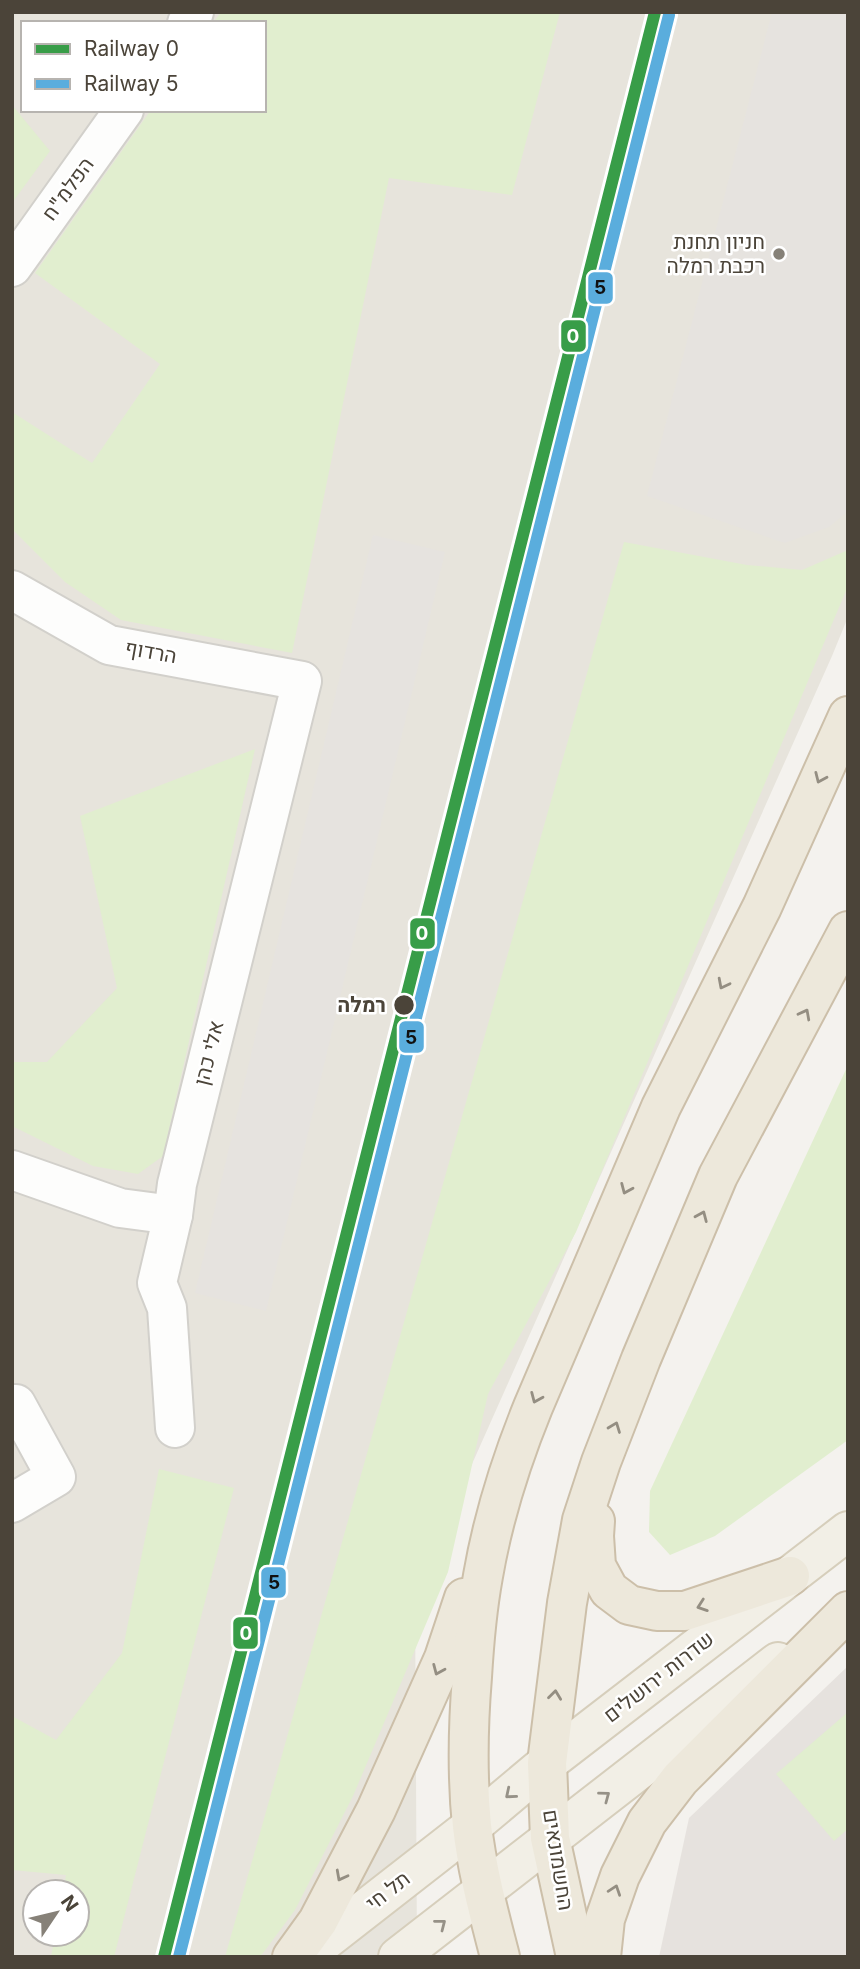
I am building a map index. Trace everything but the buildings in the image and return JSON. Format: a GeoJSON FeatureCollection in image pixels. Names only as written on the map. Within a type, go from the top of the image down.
{"type":"FeatureCollection","features":[{"type":"Feature","properties":{"kind":"highway"},"geometry":{"type":"LineString","coordinates":[[500,1957],[472,1826],[467,1733],[483,1577],[497,1513],[515,1451],[661,1107],[762,907],[848,716]]}},
{"type":"Feature","properties":{"kind":"highway"},"geometry":{"type":"LineString","coordinates":[[790,1576],[685,1611],[657,1611],[629,1605],[609,1590],[596,1566],[594,1536],[601,1462],[641,1359],[718,1176],[848,931]]}},
{"type":"Feature","properties":{"kind":"highway","name":"החשמונאים"},"geometry":{"type":"LineString","coordinates":[[576,1957],[550,1838],[547,1763],[567,1603],[582,1520],[601,1462]]}},
{"type":"Feature","properties":{"kind":"highway"},"geometry":{"type":"LineString","coordinates":[[292,1957],[318,1920],[376,1810],[406,1746],[443,1658],[510,1468]]}},
{"type":"Feature","properties":{"kind":"highway"},"geometry":{"type":"LineString","coordinates":[[601,1957],[605,1919],[620,1876],[647,1822],[680,1779],[848,1609]]}},
{"type":"Feature","properties":{"kind":"main road","name":"שדרות ירושלים"},"geometry":{"type":"LineString","coordinates":[[472,1826],[547,1763],[848,1531]]}},
{"type":"Feature","properties":{"kind":"main road"},"geometry":{"type":"LineString","coordinates":[[398,1957],[848,1609]]}},
{"type":"Feature","properties":{"kind":"main road","name":"תל חי"},"geometry":{"type":"LineString","coordinates":[[304,1957],[472,1826]]}},
{"type":"Feature","properties":{"kind":"street","name":"הפלמ\"ח"},"geometry":{"type":"LineString","coordinates":[[12,267],[123,112]]}},
{"type":"Feature","properties":{"kind":"street","name":"הרדוף"},"geometry":{"type":"LineString","coordinates":[[12,590],[109,645],[302,681]]}},
{"type":"Feature","properties":{"kind":"street","name":"אלי כהן"},"geometry":{"type":"LineString","coordinates":[[175,1428],[167,1308],[156,1283],[173,1215],[177,1184],[302,681]]}},
{"type":"Feature","properties":{"kind":"street"},"geometry":{"type":"LineString","coordinates":[[18,1175],[120,1208],[173,1215]]}},
{"type":"Feature","properties":{"kind":"street"},"geometry":{"type":"LineString","coordinates":[[12,1503],[56,1477],[16,1404]]}},
{"type":"Feature","properties":{"kind":"shaded area","name":"רמלה"},"geometry":{"type":"Polygon","coordinates":[[[12,12],[848,12],[848,617],[415,1592],[417,1957],[12,1957],[12,12]]]}},
{"type":"Feature","properties":{"kind":"shaded area","name":"חניון תחנת רכבת רמלה"},"geometry":{"type":"Polygon","coordinates":[[[772,12],[848,12],[848,511],[829,527],[785,543],[647,496],[772,12]]]}},
{"type":"Feature","properties":{"kind":"shaded area"},"geometry":{"type":"Polygon","coordinates":[[[373,535],[445,552],[266,1311],[195,1293],[373,535]]]}},
{"type":"Feature","properties":{"kind":"shaded area"},"geometry":{"type":"Polygon","coordinates":[[[848,1666],[848,1957],[659,1957],[689,1818],[848,1666]]]}},
{"type":"Feature","properties":{"kind":"green space"},"geometry":{"type":"Polygon","coordinates":[[[221,12],[560,12],[512,195],[389,178],[292,653],[121,620],[65,582],[12,529],[12,412],[92,463],[160,364],[35,273],[150,112],[266,112],[266,21],[214,21],[221,12]]]}},
{"type":"Feature","properties":{"kind":"green space"},"geometry":{"type":"Polygon","coordinates":[[[12,105],[50,151],[12,203],[12,105]]]}},
{"type":"Feature","properties":{"kind":"green space"},"geometry":{"type":"Polygon","coordinates":[[[624,542],[747,565],[802,570],[848,550],[848,586],[576,1232],[488,1394],[448,1572],[353,1796],[295,1910],[263,1953],[259,1957],[225,1957],[624,542]]]}},
{"type":"Feature","properties":{"kind":"green space"},"geometry":{"type":"Polygon","coordinates":[[[255,749],[163,1156],[138,1174],[93,1166],[12,1126],[12,1062],[47,1062],[117,988],[80,816],[255,749]]]}},
{"type":"Feature","properties":{"kind":"green space"},"geometry":{"type":"Polygon","coordinates":[[[848,1065],[848,1440],[715,1536],[670,1555],[649,1532],[650,1491],[848,1065]]]}},
{"type":"Feature","properties":{"kind":"green space"},"geometry":{"type":"Polygon","coordinates":[[[159,1469],[234,1488],[114,1957],[51,1957],[53,1948],[91,1948],[91,1878],[65,1878],[66,1875],[12,1870],[12,1716],[56,1740],[122,1653],[159,1469]]]}},
{"type":"Feature","properties":{"kind":"green space"},"geometry":{"type":"Polygon","coordinates":[[[848,1712],[848,1829],[834,1841],[776,1774],[848,1712]]]}},
{"type":"Feature","properties":{"kind":"rail line","name":"0"},"geometry":{"type":"LineString","coordinates":[[164,1957],[655,12]]}},
{"type":"Feature","properties":{"kind":"rail line","name":"5"},"geometry":{"type":"LineString","coordinates":[[179,1957],[669,15]]}},
{"type":"Feature","properties":{"kind":"place","name":"חניון תחנת רכבת רמלה"},"geometry":{"type":"Point","coordinates":[779,254]}},
{"type":"Feature","properties":{"kind":"place","name":"רמלה"},"geometry":{"type":"Point","coordinates":[404,1005]}}]}
